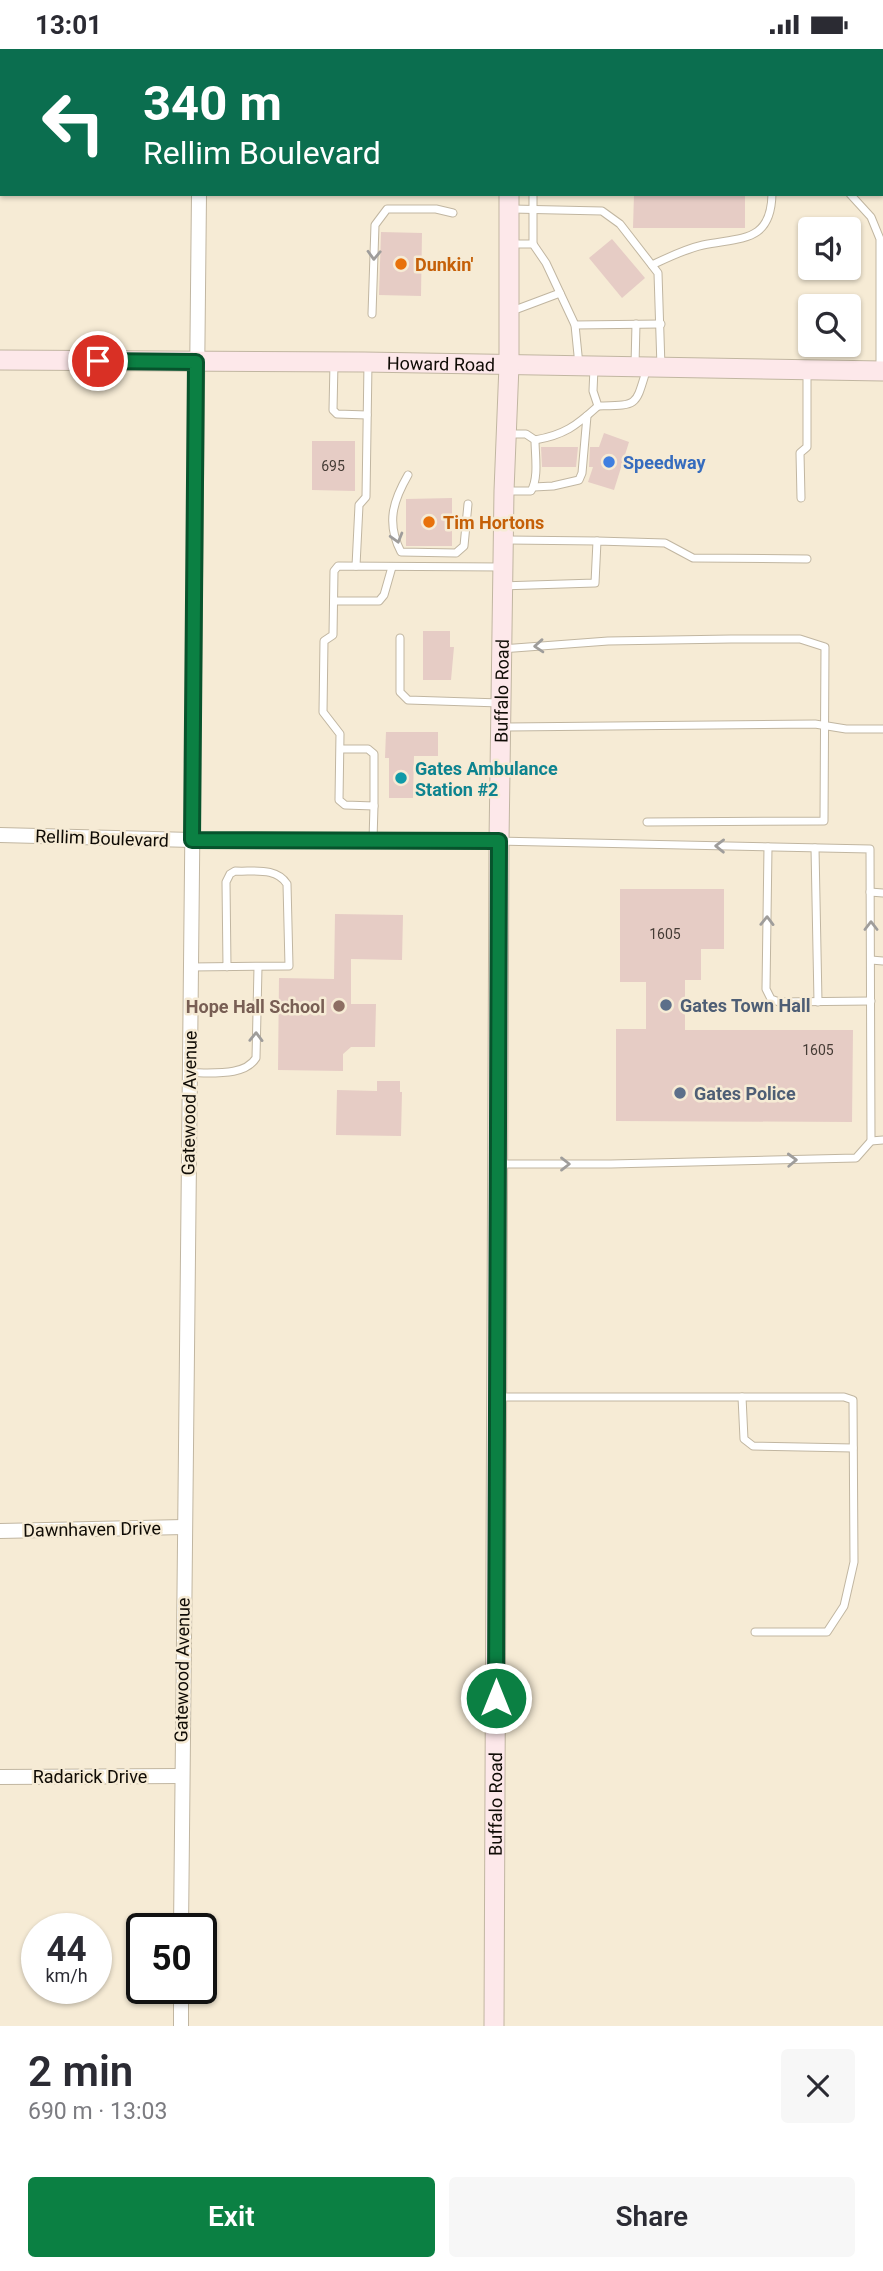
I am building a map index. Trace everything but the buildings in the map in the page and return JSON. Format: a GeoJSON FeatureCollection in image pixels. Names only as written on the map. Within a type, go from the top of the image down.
{"type":"FeatureCollection","features":[{"type":"Feature","properties":{"kind":"main road","name":"Buffalo Road"},"geometry":{"type":"LineString","coordinates":[[494,2026],[498,1397],[496,1164],[500,703],[509,365],[509,201]]}},
{"type":"Feature","properties":{"kind":"main road","name":"Howard Road"},"geometry":{"type":"LineString","coordinates":[[0,360],[368,362],[881,371]]}},
{"type":"Feature","properties":{"kind":"street","name":"Gatewood Avenue"},"geometry":{"type":"LineString","coordinates":[[181,1913],[199,196]]}},
{"type":"Feature","properties":{"kind":"street","name":"Rellim Boulevard"},"geometry":{"type":"LineString","coordinates":[[0,835],[192,840],[499,841]]}},
{"type":"Feature","properties":{"kind":"street","name":"Dawnhaven Drive"},"geometry":{"type":"LineString","coordinates":[[0,1531],[184,1527]]}},
{"type":"Feature","properties":{"kind":"street","name":"Radarick Drive"},"geometry":{"type":"LineString","coordinates":[[0,1777],[181,1776]]}},
{"type":"Feature","properties":{"kind":"street"},"geometry":{"type":"LineString","coordinates":[[181,2004],[181,2026]]}},
{"type":"Feature","properties":{"kind":"lane"},"geometry":{"type":"LineString","coordinates":[[533,196],[533,244],[546,263],[575,325],[598,406]]}},
{"type":"Feature","properties":{"kind":"lane"},"geometry":{"type":"LineString","coordinates":[[652,265],[676,253],[703,245],[740,240],[760,232],[772,214],[772,196]]}},
{"type":"Feature","properties":{"kind":"lane"},"geometry":{"type":"LineString","coordinates":[[852,196],[871,217],[880,239],[881,371]]}},
{"type":"Feature","properties":{"kind":"lane"},"geometry":{"type":"LineString","coordinates":[[506,433],[526,434],[535,440],[564,432],[598,406],[630,405],[638,398],[661,324],[658,273],[620,223],[602,211],[533,209],[509,201]]}},
{"type":"Feature","properties":{"kind":"lane"},"geometry":{"type":"LineString","coordinates":[[372,314],[375,225],[387,209],[436,209],[453,213]]}},
{"type":"Feature","properties":{"kind":"lane"},"geometry":{"type":"LineString","coordinates":[[510,244],[533,244]]}},
{"type":"Feature","properties":{"kind":"lane"},"geometry":{"type":"LineString","coordinates":[[509,312],[560,293]]}},
{"type":"Feature","properties":{"kind":"lane"},"geometry":{"type":"LineString","coordinates":[[636,324],[648,367]]}},
{"type":"Feature","properties":{"kind":"lane"},"geometry":{"type":"LineString","coordinates":[[575,325],[661,324]]}},
{"type":"Feature","properties":{"kind":"lane"},"geometry":{"type":"LineString","coordinates":[[334,362],[333,410],[337,414],[367,415]]}},
{"type":"Feature","properties":{"kind":"lane"},"geometry":{"type":"LineString","coordinates":[[356,566],[359,505],[366,497],[368,362]]}},
{"type":"Feature","properties":{"kind":"lane"},"geometry":{"type":"LineString","coordinates":[[801,498],[800,453],[807,447],[807,370]]}},
{"type":"Feature","properties":{"kind":"lane"},"geometry":{"type":"LineString","coordinates":[[504,491],[531,491],[534,487],[579,480],[582,473],[587,416]]}},
{"type":"Feature","properties":{"kind":"lane"},"geometry":{"type":"LineString","coordinates":[[534,487],[535,440]]}},
{"type":"Feature","properties":{"kind":"lane"},"geometry":{"type":"LineString","coordinates":[[408,475],[394,499],[393,537],[401,552],[456,553],[464,546],[468,504]]}},
{"type":"Feature","properties":{"kind":"lane"},"geometry":{"type":"LineString","coordinates":[[503,540],[665,543],[693,558],[807,559]]}},
{"type":"Feature","properties":{"kind":"lane"},"geometry":{"type":"LineString","coordinates":[[374,806],[345,805],[340,800],[340,734],[323,712],[324,641],[333,635],[334,571],[338,566],[392,567],[595,583],[597,541]]}},
{"type":"Feature","properties":{"kind":"lane"},"geometry":{"type":"LineString","coordinates":[[334,601],[379,601],[384,595],[392,567]]}},
{"type":"Feature","properties":{"kind":"lane"},"geometry":{"type":"LineString","coordinates":[[400,638],[400,692],[408,700],[500,703]]}},
{"type":"Feature","properties":{"kind":"lane"},"geometry":{"type":"LineString","coordinates":[[501,649],[576,643],[800,639],[825,647],[824,821],[647,822]]}},
{"type":"Feature","properties":{"kind":"lane"},"geometry":{"type":"LineString","coordinates":[[500,727],[815,724],[846,729],[883,729]]}},
{"type":"Feature","properties":{"kind":"lane"},"geometry":{"type":"LineString","coordinates":[[340,749],[368,749],[374,754],[373,841]]}},
{"type":"Feature","properties":{"kind":"lane"},"geometry":{"type":"LineString","coordinates":[[496,1164],[856,1158],[871,1140],[870,849],[499,841]]}},
{"type":"Feature","properties":{"kind":"lane"},"geometry":{"type":"LineString","coordinates":[[768,847],[766,989],[771,999],[779,1002],[871,1001]]}},
{"type":"Feature","properties":{"kind":"lane"},"geometry":{"type":"LineString","coordinates":[[815,848],[818,1002]]}},
{"type":"Feature","properties":{"kind":"lane"},"geometry":{"type":"LineString","coordinates":[[191,967],[227,967],[258,967],[289,966],[287,884],[282,876],[274,872],[235,871],[230,874],[226,882],[227,967]]}},
{"type":"Feature","properties":{"kind":"lane"},"geometry":{"type":"LineString","coordinates":[[870,892],[883,893]]}},
{"type":"Feature","properties":{"kind":"lane"},"geometry":{"type":"LineString","coordinates":[[871,960],[883,961]]}},
{"type":"Feature","properties":{"kind":"lane"},"geometry":{"type":"LineString","coordinates":[[189,1073],[243,1070],[251,1066],[256,1058],[258,967]]}},
{"type":"Feature","properties":{"kind":"lane"},"geometry":{"type":"LineString","coordinates":[[871,1140],[883,1140]]}},
{"type":"Feature","properties":{"kind":"lane"},"geometry":{"type":"LineString","coordinates":[[498,1397],[844,1397],[853,1400],[854,1562],[845,1605],[827,1632],[755,1632]]}},
{"type":"Feature","properties":{"kind":"lane"},"geometry":{"type":"LineString","coordinates":[[742,1397],[744,1439],[753,1446],[853,1448]]}},
{"type":"Feature","properties":{"kind":"place","name":"Dunkin'"},"geometry":{"type":"Point","coordinates":[401,264]}},
{"type":"Feature","properties":{"kind":"place","name":"Speedway"},"geometry":{"type":"Point","coordinates":[609,462]}},
{"type":"Feature","properties":{"kind":"place","name":"Tim Hortons"},"geometry":{"type":"Point","coordinates":[429,522]}},
{"type":"Feature","properties":{"kind":"place","name":"Gates Ambulance Station #2"},"geometry":{"type":"Point","coordinates":[401,778]}},
{"type":"Feature","properties":{"kind":"place","name":"Gates Town Hall"},"geometry":{"type":"Point","coordinates":[666,1005]}},
{"type":"Feature","properties":{"kind":"place","name":"Hope Hall School"},"geometry":{"type":"Point","coordinates":[339,1006]}},
{"type":"Feature","properties":{"kind":"place","name":"Gates Police"},"geometry":{"type":"Point","coordinates":[680,1093]}},
{"type":"Feature","properties":{"kind":"route"},"geometry":{"type":"LineString","coordinates":[[98,361],[196,362],[192,840],[499,841],[496,1698]]}}]}
